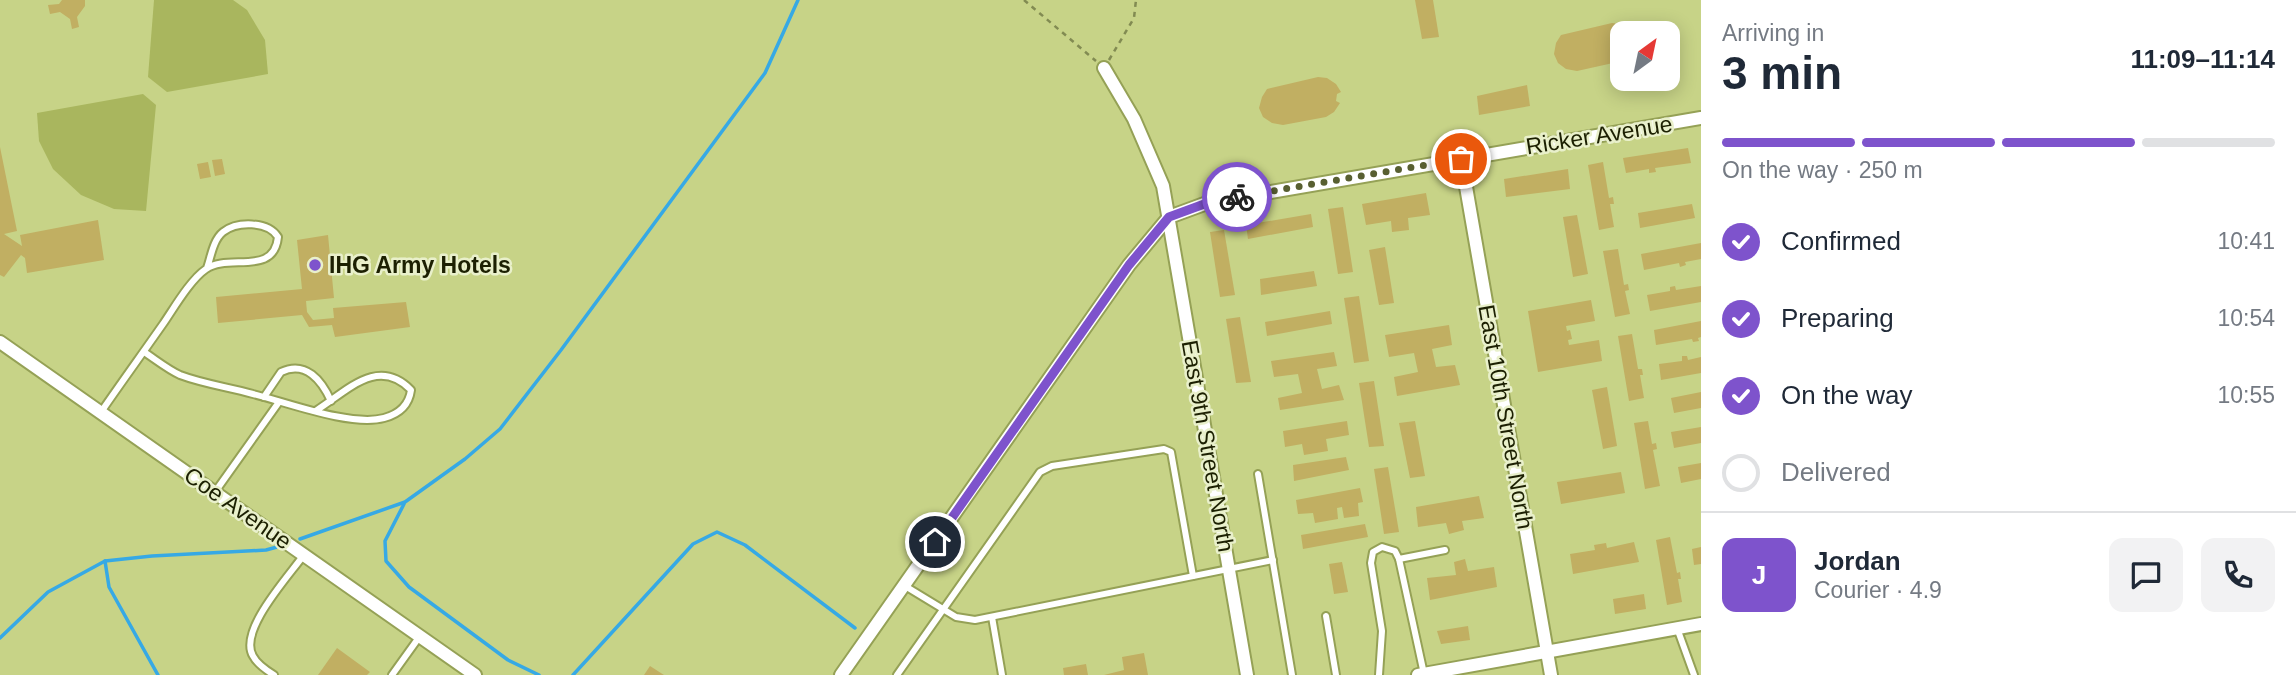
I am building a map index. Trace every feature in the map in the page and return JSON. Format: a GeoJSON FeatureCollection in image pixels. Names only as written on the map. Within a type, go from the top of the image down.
{"type":"FeatureCollection","features":[{"type":"Feature","properties":{"kind":"street","name":"East 9th Street North"},"geometry":{"type":"LineString","coordinates":[[1104,68],[1134,118],[1163,186],[1247,675]]}},
{"type":"Feature","properties":{"kind":"street","name":"Ricker Avenue"},"geometry":{"type":"LineString","coordinates":[[1169,217],[1207,203],[1701,118]]}},
{"type":"Feature","properties":{"kind":"street","name":"East 10th Street North"},"geometry":{"type":"LineString","coordinates":[[1461,159],[1551,675]]}},
{"type":"Feature","properties":{"kind":"street"},"geometry":{"type":"LineString","coordinates":[[841,675],[1129,265],[1169,217]]}},
{"type":"Feature","properties":{"kind":"street","name":"Coe Avenue"},"geometry":{"type":"LineString","coordinates":[[0,342],[475,675]]}},
{"type":"Feature","properties":{"kind":"street"},"geometry":{"type":"LineString","coordinates":[[1421,674],[1701,624]]}},
{"type":"Feature","properties":{"kind":"lane"},"geometry":{"type":"LineString","coordinates":[[101,412],[177,303],[207,268],[222,233],[236,226],[258,225],[267,226],[278,237],[272,254],[261,261],[218,264],[207,268]]}},
{"type":"Feature","properties":{"kind":"lane"},"geometry":{"type":"LineString","coordinates":[[144,352],[177,374],[279,402],[351,418],[384,418],[400,411],[410,400],[411,390],[404,382],[390,375],[374,374],[317,410]]}},
{"type":"Feature","properties":{"kind":"lane"},"geometry":{"type":"LineString","coordinates":[[264,397],[281,372],[297,368],[313,374],[324,385],[331,401]]}},
{"type":"Feature","properties":{"kind":"lane"},"geometry":{"type":"LineString","coordinates":[[215,492],[279,402]]}},
{"type":"Feature","properties":{"kind":"lane"},"geometry":{"type":"LineString","coordinates":[[897,675],[1040,472],[1052,466],[1164,449],[1171,452],[1194,576]]}},
{"type":"Feature","properties":{"kind":"lane"},"geometry":{"type":"LineString","coordinates":[[1258,474],[1292,675]]}},
{"type":"Feature","properties":{"kind":"lane"},"geometry":{"type":"LineString","coordinates":[[1379,675],[1382,631],[1371,556],[1376,549],[1386,547],[1395,551],[1399,559],[1421,674]]}},
{"type":"Feature","properties":{"kind":"lane"},"geometry":{"type":"LineString","coordinates":[[1399,559],[1445,550]]}},
{"type":"Feature","properties":{"kind":"lane"},"geometry":{"type":"LineString","coordinates":[[274,675],[252,654],[250,638],[256,623],[304,554]]}},
{"type":"Feature","properties":{"kind":"lane"},"geometry":{"type":"LineString","coordinates":[[904,586],[956,617],[975,620],[1273,560]]}},
{"type":"Feature","properties":{"kind":"lane"},"geometry":{"type":"LineString","coordinates":[[1326,616],[1336,675]]}},
{"type":"Feature","properties":{"kind":"lane"},"geometry":{"type":"LineString","coordinates":[[992,617],[1002,675]]}},
{"type":"Feature","properties":{"kind":"lane"},"geometry":{"type":"LineString","coordinates":[[1677,628],[1694,675]]}},
{"type":"Feature","properties":{"kind":"lane"},"geometry":{"type":"LineString","coordinates":[[393,675],[420,636]]}},
{"type":"Feature","properties":{"kind":"path"},"geometry":{"type":"LineString","coordinates":[[1024,0],[1104,68],[1134,18],[1136,0]]}},
{"type":"Feature","properties":{"kind":"green space"},"geometry":{"type":"Polygon","coordinates":[[[154,0],[233,0],[247,10],[265,40],[268,74],[167,92],[148,77],[154,0]]]}},
{"type":"Feature","properties":{"kind":"green space"},"geometry":{"type":"Polygon","coordinates":[[[143,94],[156,105],[146,211],[114,209],[81,195],[53,169],[39,141],[37,113],[143,94]]]}},
{"type":"Feature","properties":{"kind":"building"},"geometry":{"type":"Polygon","coordinates":[[[62,0],[85,0],[85,6],[77,17],[79,27],[72,29],[70,19],[60,12],[50,14],[48,5],[59,4],[62,0]]]}},
{"type":"Feature","properties":{"kind":"building"},"geometry":{"type":"Polygon","coordinates":[[[1415,0],[1433,0],[1439,37],[1422,39],[1415,0]]]}},
{"type":"Feature","properties":{"kind":"building"},"geometry":{"type":"Polygon","coordinates":[[[1610,23],[1610,64],[1577,71],[1566,69],[1558,63],[1554,54],[1561,35],[1610,23]]]}},
{"type":"Feature","properties":{"kind":"building"},"geometry":{"type":"Polygon","coordinates":[[[1318,77],[1327,78],[1336,84],[1341,92],[1337,94],[1336,101],[1340,103],[1334,112],[1326,117],[1283,125],[1272,123],[1263,117],[1259,108],[1267,89],[1318,77]]]}},
{"type":"Feature","properties":{"kind":"building"},"geometry":{"type":"Polygon","coordinates":[[[1527,85],[1530,106],[1479,115],[1477,96],[1527,85]]]}},
{"type":"Feature","properties":{"kind":"building"},"geometry":{"type":"Polygon","coordinates":[[[0,147],[17,231],[4,234],[22,246],[20,235],[98,220],[104,260],[27,273],[25,258],[21,255],[4,277],[0,275],[0,147]]]}},
{"type":"Feature","properties":{"kind":"building"},"geometry":{"type":"Polygon","coordinates":[[[1688,148],[1691,163],[1655,168],[1656,172],[1649,173],[1649,169],[1626,173],[1623,158],[1688,148]]]}},
{"type":"Feature","properties":{"kind":"building"},"geometry":{"type":"Polygon","coordinates":[[[222,159],[225,174],[215,176],[212,160],[222,159]]]}},
{"type":"Feature","properties":{"kind":"building"},"geometry":{"type":"Polygon","coordinates":[[[208,162],[211,177],[200,179],[197,164],[208,162]]]}},
{"type":"Feature","properties":{"kind":"building"},"geometry":{"type":"Polygon","coordinates":[[[1603,162],[1609,198],[1613,197],[1614,204],[1610,204],[1614,227],[1599,230],[1588,165],[1603,162]]]}},
{"type":"Feature","properties":{"kind":"building"},"geometry":{"type":"Polygon","coordinates":[[[1568,169],[1570,189],[1506,197],[1504,179],[1568,169]]]}},
{"type":"Feature","properties":{"kind":"building"},"geometry":{"type":"Polygon","coordinates":[[[1426,193],[1430,215],[1408,218],[1409,230],[1392,232],[1391,221],[1366,225],[1362,204],[1426,193]]]}},
{"type":"Feature","properties":{"kind":"building"},"geometry":{"type":"Polygon","coordinates":[[[1692,204],[1695,218],[1640,228],[1638,213],[1692,204]]]}},
{"type":"Feature","properties":{"kind":"building"},"geometry":{"type":"Polygon","coordinates":[[[1343,207],[1353,272],[1338,274],[1328,209],[1343,207]]]}},
{"type":"Feature","properties":{"kind":"building"},"geometry":{"type":"Polygon","coordinates":[[[1311,214],[1313,227],[1248,239],[1246,225],[1311,214]]]}},
{"type":"Feature","properties":{"kind":"building"},"geometry":{"type":"Polygon","coordinates":[[[1577,215],[1588,274],[1573,277],[1563,217],[1577,215]]]}},
{"type":"Feature","properties":{"kind":"building"},"geometry":{"type":"Polygon","coordinates":[[[1224,230],[1235,295],[1220,297],[1210,232],[1224,230]]]}},
{"type":"Feature","properties":{"kind":"building","name":"IHG Army Hotels"},"geometry":{"type":"Polygon","coordinates":[[[328,235],[334,298],[306,301],[307,312],[313,320],[334,318],[333,308],[406,302],[410,327],[335,337],[332,325],[309,327],[302,315],[218,323],[216,297],[302,289],[297,240],[328,235]]]}},
{"type":"Feature","properties":{"kind":"building"},"geometry":{"type":"Polygon","coordinates":[[[1701,243],[1701,259],[1685,262],[1686,265],[1680,267],[1679,263],[1644,270],[1641,254],[1701,243]]]}},
{"type":"Feature","properties":{"kind":"building"},"geometry":{"type":"Polygon","coordinates":[[[1385,247],[1394,303],[1379,305],[1369,250],[1385,247]]]}},
{"type":"Feature","properties":{"kind":"building"},"geometry":{"type":"Polygon","coordinates":[[[1618,249],[1624,285],[1628,284],[1629,290],[1625,291],[1630,314],[1615,317],[1603,251],[1618,249]]]}},
{"type":"Feature","properties":{"kind":"building"},"geometry":{"type":"Polygon","coordinates":[[[1314,271],[1317,286],[1261,295],[1260,279],[1314,271]]]}},
{"type":"Feature","properties":{"kind":"building"},"geometry":{"type":"Polygon","coordinates":[[[1675,286],[1676,290],[1701,286],[1701,302],[1650,311],[1647,295],[1670,291],[1670,287],[1675,286]]]}},
{"type":"Feature","properties":{"kind":"building"},"geometry":{"type":"Polygon","coordinates":[[[1359,296],[1369,361],[1354,363],[1344,298],[1359,296]]]}},
{"type":"Feature","properties":{"kind":"building"},"geometry":{"type":"Polygon","coordinates":[[[1591,300],[1595,321],[1566,326],[1572,339],[1568,340],[1569,345],[1599,340],[1602,361],[1538,372],[1528,311],[1591,300]]]}},
{"type":"Feature","properties":{"kind":"building"},"geometry":{"type":"Polygon","coordinates":[[[1330,311],[1332,324],[1267,336],[1265,322],[1330,311]]]}},
{"type":"Feature","properties":{"kind":"building"},"geometry":{"type":"Polygon","coordinates":[[[1240,317],[1251,382],[1236,383],[1226,319],[1240,317]]]}},
{"type":"Feature","properties":{"kind":"building"},"geometry":{"type":"Polygon","coordinates":[[[1701,321],[1699,341],[1693,342],[1692,339],[1656,345],[1654,330],[1701,321]]]}},
{"type":"Feature","properties":{"kind":"building"},"geometry":{"type":"Polygon","coordinates":[[[1449,325],[1452,345],[1432,349],[1436,367],[1455,365],[1460,385],[1397,396],[1394,377],[1418,372],[1414,353],[1389,357],[1385,335],[1449,325]]]}},
{"type":"Feature","properties":{"kind":"building"},"geometry":{"type":"Polygon","coordinates":[[[1632,334],[1638,369],[1642,369],[1643,375],[1640,375],[1644,398],[1629,401],[1618,336],[1632,334]]]}},
{"type":"Feature","properties":{"kind":"building"},"geometry":{"type":"Polygon","coordinates":[[[1334,352],[1337,366],[1317,369],[1322,389],[1339,385],[1344,400],[1280,410],[1278,398],[1302,393],[1298,374],[1274,377],[1271,361],[1334,352]]]}},
{"type":"Feature","properties":{"kind":"building"},"geometry":{"type":"Polygon","coordinates":[[[1682,356],[1687,356],[1688,360],[1701,357],[1701,373],[1661,380],[1659,364],[1682,361],[1682,356]]]}},
{"type":"Feature","properties":{"kind":"building"},"geometry":{"type":"Polygon","coordinates":[[[1374,381],[1384,446],[1369,447],[1359,383],[1374,381]]]}},
{"type":"Feature","properties":{"kind":"building"},"geometry":{"type":"Polygon","coordinates":[[[1607,387],[1617,446],[1603,449],[1592,390],[1607,387]]]}},
{"type":"Feature","properties":{"kind":"building"},"geometry":{"type":"Polygon","coordinates":[[[1701,392],[1701,408],[1674,413],[1671,398],[1701,392]]]}},
{"type":"Feature","properties":{"kind":"building"},"geometry":{"type":"Polygon","coordinates":[[[1347,421],[1349,435],[1326,439],[1328,451],[1304,455],[1302,444],[1285,447],[1283,431],[1347,421]]]}},
{"type":"Feature","properties":{"kind":"building"},"geometry":{"type":"Polygon","coordinates":[[[1415,421],[1425,476],[1410,478],[1399,423],[1415,421]]]}},
{"type":"Feature","properties":{"kind":"building"},"geometry":{"type":"Polygon","coordinates":[[[1648,421],[1652,444],[1656,443],[1657,449],[1653,450],[1660,486],[1645,489],[1634,423],[1648,421]]]}},
{"type":"Feature","properties":{"kind":"building"},"geometry":{"type":"Polygon","coordinates":[[[1701,427],[1701,443],[1674,448],[1671,432],[1701,427]]]}},
{"type":"Feature","properties":{"kind":"building"},"geometry":{"type":"Polygon","coordinates":[[[1346,457],[1349,470],[1294,481],[1293,465],[1346,457]]]}},
{"type":"Feature","properties":{"kind":"building"},"geometry":{"type":"Polygon","coordinates":[[[1701,463],[1701,479],[1681,483],[1678,467],[1701,463]]]}},
{"type":"Feature","properties":{"kind":"building"},"geometry":{"type":"Polygon","coordinates":[[[1388,467],[1399,532],[1384,534],[1374,469],[1388,467]]]}},
{"type":"Feature","properties":{"kind":"building"},"geometry":{"type":"Polygon","coordinates":[[[1621,472],[1625,493],[1561,504],[1557,482],[1621,472]]]}},
{"type":"Feature","properties":{"kind":"building"},"geometry":{"type":"Polygon","coordinates":[[[1360,488],[1363,502],[1358,503],[1359,516],[1344,518],[1342,507],[1337,508],[1338,519],[1315,523],[1313,513],[1298,514],[1296,500],[1360,488]]]}},
{"type":"Feature","properties":{"kind":"building"},"geometry":{"type":"Polygon","coordinates":[[[1479,496],[1484,518],[1462,521],[1464,530],[1449,534],[1446,523],[1418,527],[1416,507],[1479,496]]]}},
{"type":"Feature","properties":{"kind":"building"},"geometry":{"type":"Polygon","coordinates":[[[1365,524],[1368,537],[1303,549],[1301,535],[1365,524]]]}},
{"type":"Feature","properties":{"kind":"building"},"geometry":{"type":"Polygon","coordinates":[[[1670,537],[1677,573],[1680,572],[1681,579],[1678,579],[1682,602],[1667,605],[1656,540],[1670,537]]]}},
{"type":"Feature","properties":{"kind":"building"},"geometry":{"type":"Polygon","coordinates":[[[1634,542],[1639,562],[1573,574],[1570,554],[1595,550],[1594,545],[1606,543],[1607,548],[1634,542]]]}},
{"type":"Feature","properties":{"kind":"building"},"geometry":{"type":"Polygon","coordinates":[[[1701,547],[1701,564],[1694,565],[1692,549],[1701,547]]]}},
{"type":"Feature","properties":{"kind":"building"},"geometry":{"type":"Polygon","coordinates":[[[1465,559],[1468,571],[1494,567],[1497,587],[1430,600],[1427,578],[1456,575],[1454,562],[1465,559]]]}},
{"type":"Feature","properties":{"kind":"building"},"geometry":{"type":"Polygon","coordinates":[[[1342,562],[1348,592],[1334,594],[1329,564],[1342,562]]]}},
{"type":"Feature","properties":{"kind":"building"},"geometry":{"type":"Polygon","coordinates":[[[1644,594],[1646,609],[1615,614],[1613,599],[1644,594]]]}},
{"type":"Feature","properties":{"kind":"building"},"geometry":{"type":"Polygon","coordinates":[[[1468,626],[1470,640],[1441,644],[1437,631],[1468,626]]]}},
{"type":"Feature","properties":{"kind":"building"},"geometry":{"type":"Polygon","coordinates":[[[337,648],[370,672],[367,675],[318,675],[337,648]]]}},
{"type":"Feature","properties":{"kind":"building"},"geometry":{"type":"Polygon","coordinates":[[[1144,653],[1148,675],[1104,675],[1124,670],[1122,657],[1144,653]]]}},
{"type":"Feature","properties":{"kind":"building"},"geometry":{"type":"Polygon","coordinates":[[[1086,664],[1088,675],[1064,675],[1063,668],[1086,664]]]}},
{"type":"Feature","properties":{"kind":"building"},"geometry":{"type":"Polygon","coordinates":[[[650,666],[664,675],[644,675],[650,666]]]}},
{"type":"Feature","properties":{"kind":"waterway"},"geometry":{"type":"LineString","coordinates":[[300,539],[405,502],[465,459],[500,429],[765,73],[798,0]]}},
{"type":"Feature","properties":{"kind":"waterway"},"geometry":{"type":"LineString","coordinates":[[404,504],[385,541],[386,561],[409,587],[508,660],[539,675]]}},
{"type":"Feature","properties":{"kind":"waterway"},"geometry":{"type":"LineString","coordinates":[[573,675],[693,544],[717,532],[745,545],[855,628]]}},
{"type":"Feature","properties":{"kind":"waterway"},"geometry":{"type":"LineString","coordinates":[[0,638],[48,592],[105,561],[277,547]]}},
{"type":"Feature","properties":{"kind":"waterway"},"geometry":{"type":"LineString","coordinates":[[105,561],[109,587],[158,675]]}},
{"type":"Feature","properties":{"kind":"way so far"},"geometry":{"type":"LineString","coordinates":[[1237,197],[1461,159]]}},
{"type":"Feature","properties":{"kind":"place","name":"IHG Army Hotels"},"geometry":{"type":"Point","coordinates":[315,265]}},
{"type":"Feature","properties":{"kind":"route"},"geometry":{"type":"LineString","coordinates":[[935,542],[1129,265],[1169,217],[1207,203],[1237,197]]}}]}
